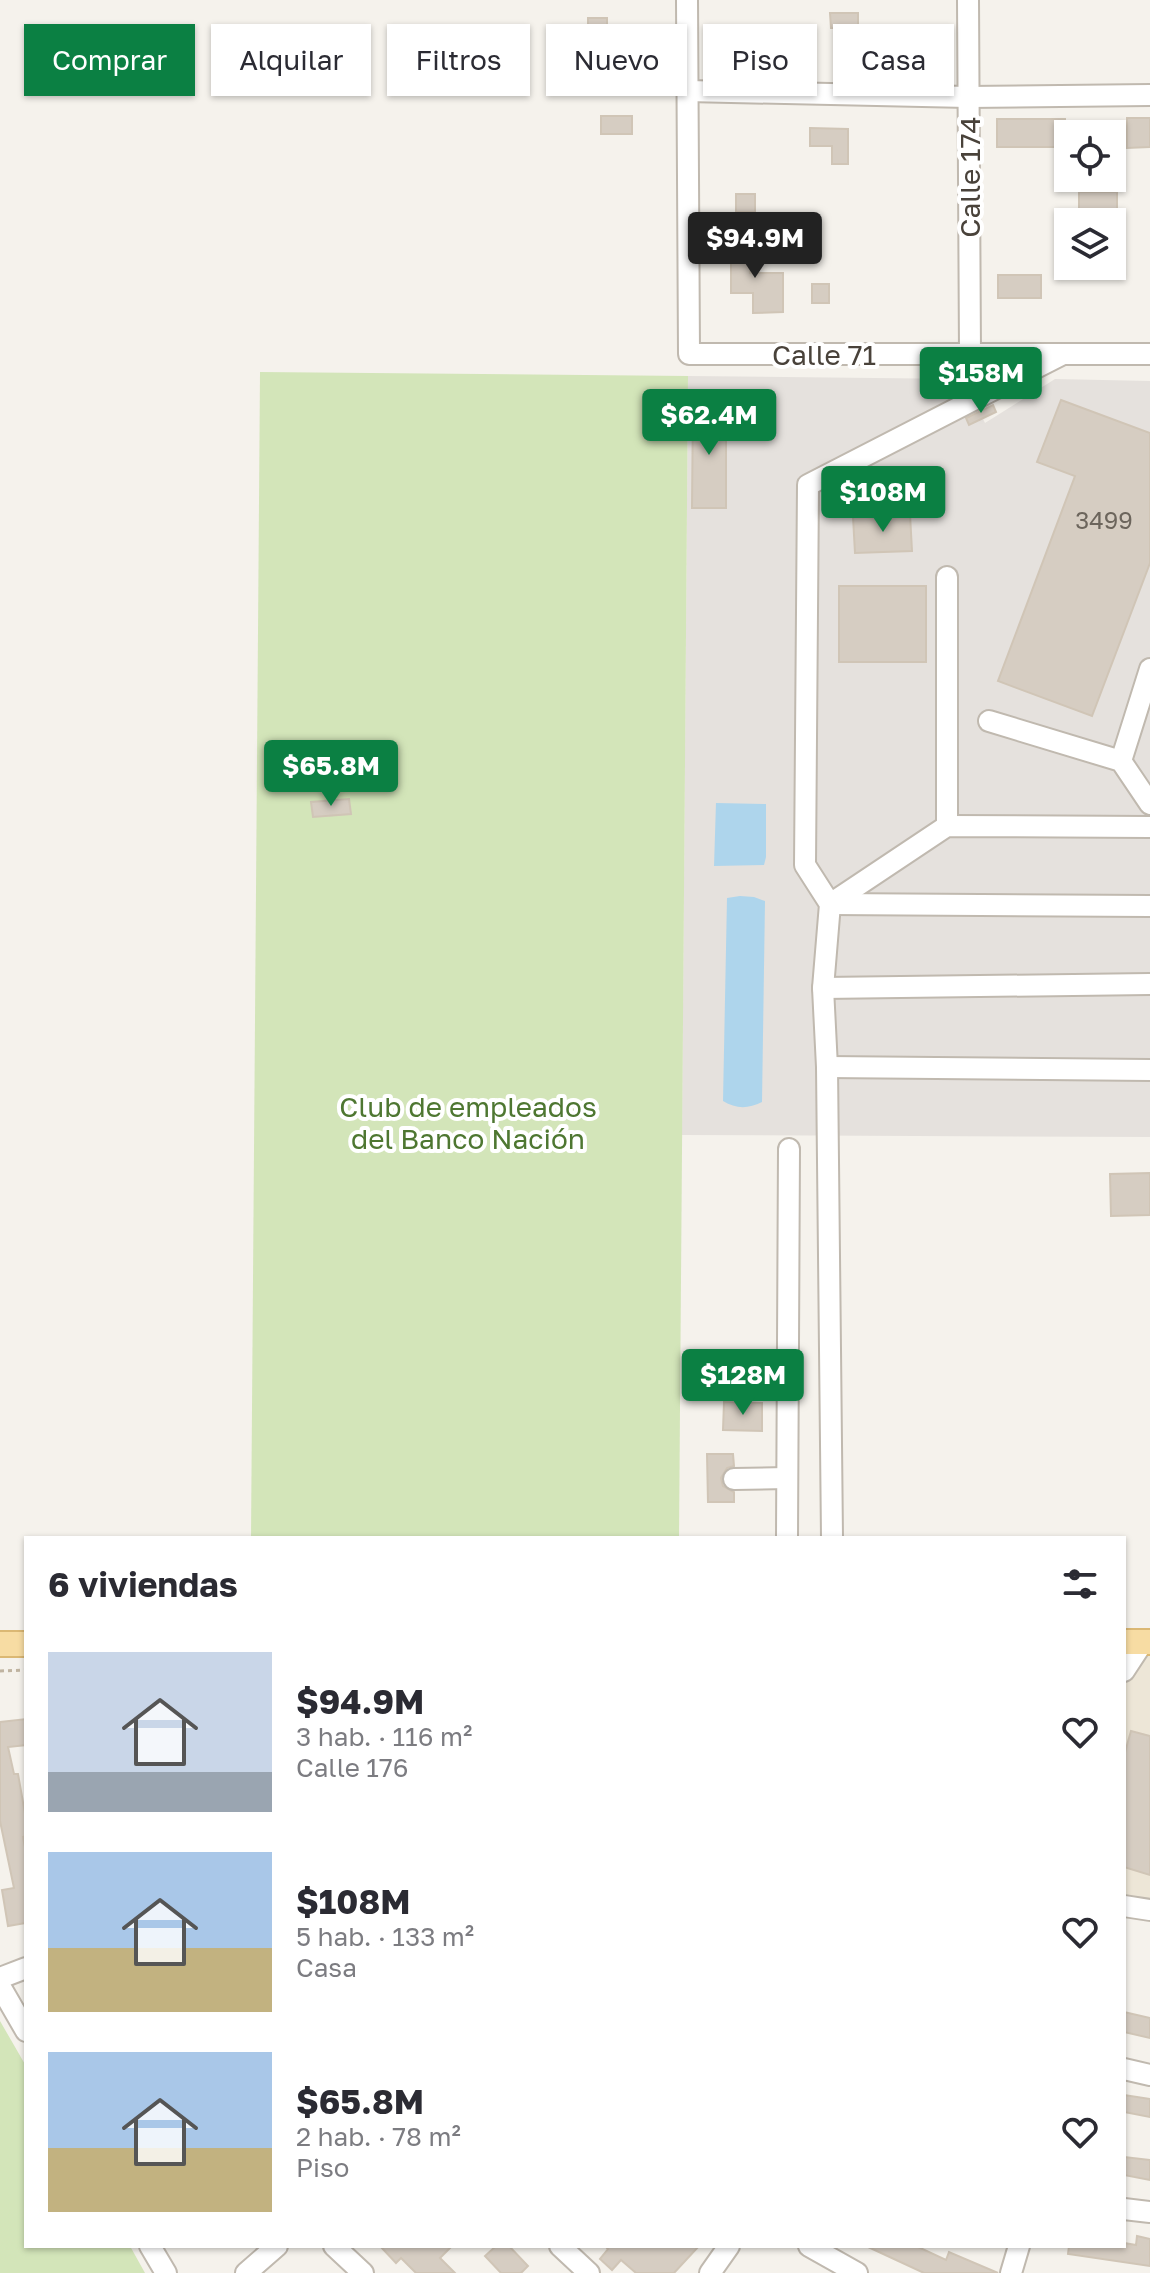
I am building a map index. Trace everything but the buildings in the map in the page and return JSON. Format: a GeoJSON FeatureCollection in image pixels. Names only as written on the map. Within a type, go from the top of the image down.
{"type":"FeatureCollection","features":[{"type":"Feature","properties":{"kind":"main road"},"geometry":{"type":"LineString","coordinates":[[0,1644],[24,1644]]}},
{"type":"Feature","properties":{"kind":"street"},"geometry":{"type":"LineString","coordinates":[[687,0],[687,24]]}},
{"type":"Feature","properties":{"kind":"street","name":"Calle 174"},"geometry":{"type":"LineString","coordinates":[[968,0],[970,353]]}},
{"type":"Feature","properties":{"kind":"street"},"geometry":{"type":"LineString","coordinates":[[687,91],[968,97],[1150,95]]}},
{"type":"Feature","properties":{"kind":"street","name":"Calle 71"},"geometry":{"type":"LineString","coordinates":[[687,91],[689,354],[1150,354]]}},
{"type":"Feature","properties":{"kind":"street"},"geometry":{"type":"LineString","coordinates":[[832,1536],[827,1067],[823,988],[830,904],[805,865],[808,485],[1061,355]]}},
{"type":"Feature","properties":{"kind":"street"},"geometry":{"type":"LineString","coordinates":[[947,577],[947,826]]}},
{"type":"Feature","properties":{"kind":"street"},"geometry":{"type":"LineString","coordinates":[[1121,761],[1150,669]]}},
{"type":"Feature","properties":{"kind":"street"},"geometry":{"type":"LineString","coordinates":[[989,721],[1121,761],[1150,804]]}},
{"type":"Feature","properties":{"kind":"street"},"geometry":{"type":"LineString","coordinates":[[830,904],[947,826],[1150,827]]}},
{"type":"Feature","properties":{"kind":"street"},"geometry":{"type":"LineString","coordinates":[[830,904],[1150,906]]}},
{"type":"Feature","properties":{"kind":"street"},"geometry":{"type":"LineString","coordinates":[[823,988],[1150,984]]}},
{"type":"Feature","properties":{"kind":"street"},"geometry":{"type":"LineString","coordinates":[[827,1067],[1150,1070]]}},
{"type":"Feature","properties":{"kind":"street"},"geometry":{"type":"LineString","coordinates":[[787,1536],[789,1149]]}},
{"type":"Feature","properties":{"kind":"street"},"geometry":{"type":"LineString","coordinates":[[734,1479],[787,1478]]}},
{"type":"Feature","properties":{"kind":"street"},"geometry":{"type":"LineString","coordinates":[[1126,1667],[1139,1642]]}},
{"type":"Feature","properties":{"kind":"street"},"geometry":{"type":"LineString","coordinates":[[1126,1906],[1150,1910]]}},
{"type":"Feature","properties":{"kind":"street"},"geometry":{"type":"LineString","coordinates":[[0,1978],[24,1969]]}},
{"type":"Feature","properties":{"kind":"street"},"geometry":{"type":"LineString","coordinates":[[0,1986],[24,2028]]}},
{"type":"Feature","properties":{"kind":"street"},"geometry":{"type":"LineString","coordinates":[[1126,2069],[1150,2075]]}},
{"type":"Feature","properties":{"kind":"street"},"geometry":{"type":"LineString","coordinates":[[1126,2209],[1150,2212]]}},
{"type":"Feature","properties":{"kind":"street"},"geometry":{"type":"LineString","coordinates":[[151,2248],[166,2273]]}},
{"type":"Feature","properties":{"kind":"street"},"geometry":{"type":"LineString","coordinates":[[246,2273],[275,2248]]}},
{"type":"Feature","properties":{"kind":"street"},"geometry":{"type":"LineString","coordinates":[[336,2248],[363,2273]]}},
{"type":"Feature","properties":{"kind":"street"},"geometry":{"type":"LineString","coordinates":[[562,2248],[589,2273]]}},
{"type":"Feature","properties":{"kind":"street"},"geometry":{"type":"LineString","coordinates":[[710,2273],[728,2248]]}},
{"type":"Feature","properties":{"kind":"street"},"geometry":{"type":"LineString","coordinates":[[813,2248],[857,2273]]}},
{"type":"Feature","properties":{"kind":"street"},"geometry":{"type":"LineString","coordinates":[[1011,2273],[1018,2248]]}},
{"type":"Feature","properties":{"kind":"path"},"geometry":{"type":"LineString","coordinates":[[0,1671],[24,1670]]}},
{"type":"Feature","properties":{"kind":"shaded area"},"geometry":{"type":"Polygon","coordinates":[[[688,376],[964,379],[985,423],[1055,379],[1150,381],[1150,1137],[682,1135],[688,376]]]}},
{"type":"Feature","properties":{"kind":"shaded area"},"geometry":{"type":"Polygon","coordinates":[[[1136,1654],[1150,1655],[1150,1904],[1126,1899],[1126,1668],[1136,1654]]]}},
{"type":"Feature","properties":{"kind":"green space","name":"Club de empleados del Banco Nación"},"geometry":{"type":"Polygon","coordinates":[[[260,372],[688,376],[679,1536],[251,1536],[260,372]]]}},
{"type":"Feature","properties":{"kind":"green space"},"geometry":{"type":"Polygon","coordinates":[[[0,2021],[24,2063],[24,2248],[131,2248],[145,2273],[0,2273],[0,2021]]]}},
{"type":"Feature","properties":{"kind":"water"},"geometry":{"type":"Polygon","coordinates":[[[716,803],[766,804],[764,865],[714,866],[716,803]]]}},
{"type":"Feature","properties":{"kind":"water"},"geometry":{"type":"Polygon","coordinates":[[[740,896],[765,901],[762,1102],[742,1107],[723,1101],[727,898],[740,896]]]}}]}
